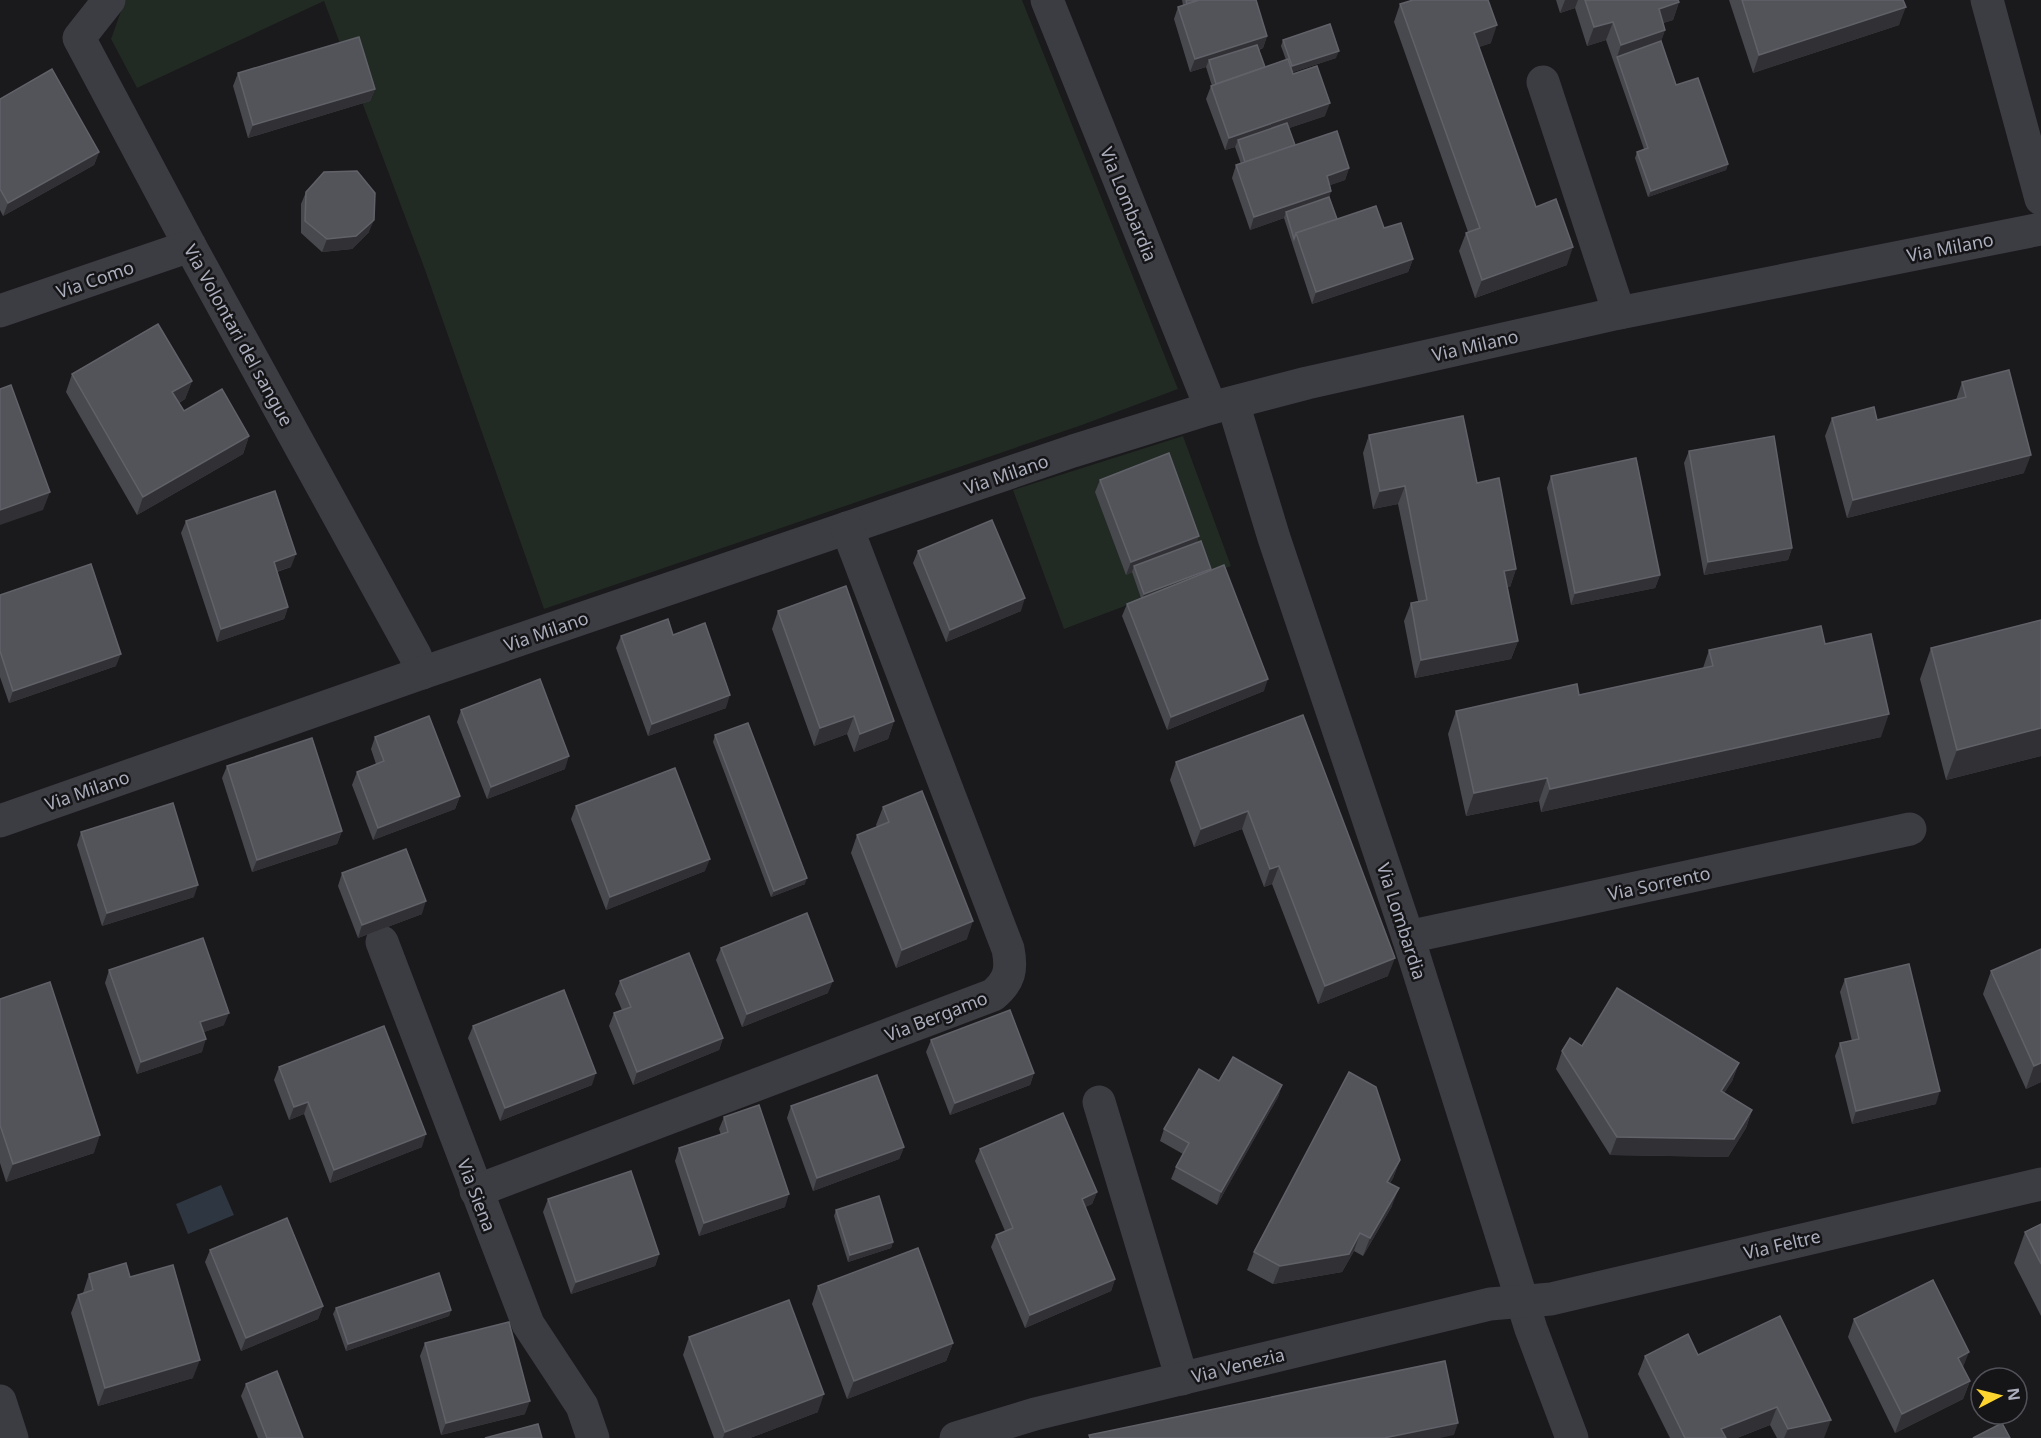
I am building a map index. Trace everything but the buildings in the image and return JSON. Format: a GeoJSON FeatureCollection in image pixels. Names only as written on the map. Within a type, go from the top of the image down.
{"type":"FeatureCollection","features":[{"type":"Feature","properties":{"kind":"street","name":"Via Volontari del sangue"},"geometry":{"type":"LineString","coordinates":[[109,0],[80,38],[190,246],[415,655],[422,673]]}},
{"type":"Feature","properties":{"kind":"street","name":"Via Lombardia"},"geometry":{"type":"LineString","coordinates":[[1047,0],[1222,406],[1274,538],[1408,937],[1522,1300],[1572,1438]]}},
{"type":"Feature","properties":{"kind":"street"},"geometry":{"type":"LineString","coordinates":[[1987,0],[2041,200]]}},
{"type":"Feature","properties":{"kind":"street"},"geometry":{"type":"LineString","coordinates":[[1543,82],[1620,313]]}},
{"type":"Feature","properties":{"kind":"street","name":"Via Milano"},"geometry":{"type":"LineString","coordinates":[[0,820],[1073,451],[1222,406],[1307,382],[1620,313],[2041,229]]}},
{"type":"Feature","properties":{"kind":"street","name":"Via Como"},"geometry":{"type":"LineString","coordinates":[[0,311],[190,246]]}},
{"type":"Feature","properties":{"kind":"street","name":"Via Bergamo"},"geometry":{"type":"LineString","coordinates":[[476,1191],[993,995],[1007,980],[1011,970],[1008,949],[847,528]]}},
{"type":"Feature","properties":{"kind":"street","name":"Via Sorrento"},"geometry":{"type":"LineString","coordinates":[[1408,937],[1910,829]]}},
{"type":"Feature","properties":{"kind":"street","name":"Via Siena"},"geometry":{"type":"LineString","coordinates":[[382,942],[528,1324],[582,1406],[593,1438]]}},
{"type":"Feature","properties":{"kind":"street"},"geometry":{"type":"LineString","coordinates":[[1099,1102],[1182,1379]]}},
{"type":"Feature","properties":{"kind":"street","name":"Via Feltre"},"geometry":{"type":"LineString","coordinates":[[1522,1300],[1551,1299],[2041,1184]]}},
{"type":"Feature","properties":{"kind":"street","name":"Via Venezia"},"geometry":{"type":"LineString","coordinates":[[956,1438],[1035,1414],[1490,1304],[1522,1300]]}},
{"type":"Feature","properties":{"kind":"street"},"geometry":{"type":"LineString","coordinates":[[0,1401],[12,1438]]}},
{"type":"Feature","properties":{"kind":"shaded area"},"geometry":{"type":"Polygon","coordinates":[[[125,0],[1022,0],[1178,389],[1082,425],[544,609],[424,267],[324,1],[137,88],[111,39],[125,0]]]}},
{"type":"Feature","properties":{"kind":"shaded area"},"geometry":{"type":"Polygon","coordinates":[[[1183,436],[1231,566],[1064,629],[1013,490],[1183,436]]]}},
{"type":"Feature","properties":{"kind":"shaded area"},"geometry":{"type":"Polygon","coordinates":[[[221,1185],[234,1215],[188,1234],[176,1204],[221,1185]]]}}]}
